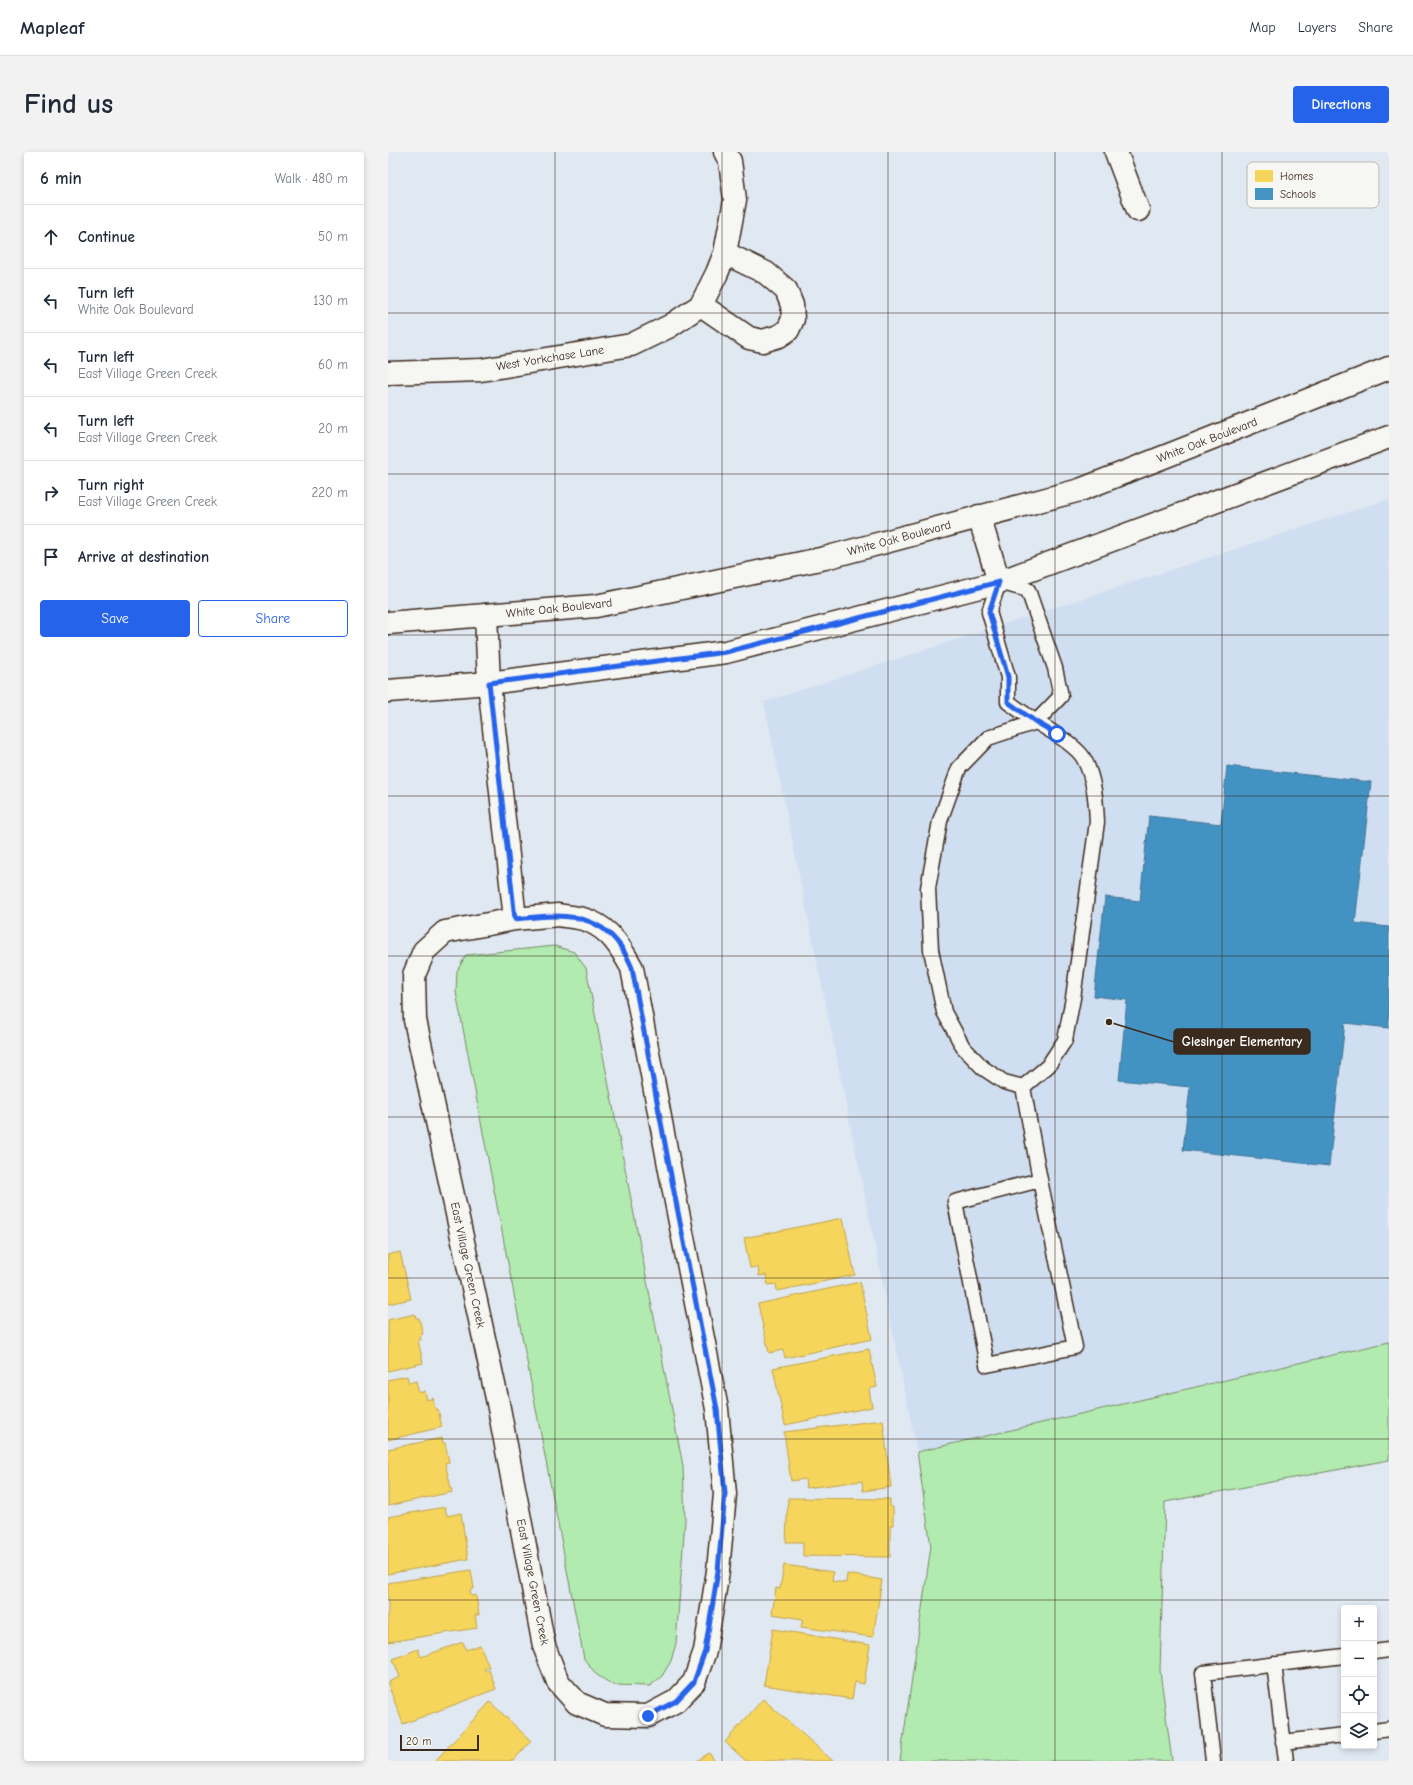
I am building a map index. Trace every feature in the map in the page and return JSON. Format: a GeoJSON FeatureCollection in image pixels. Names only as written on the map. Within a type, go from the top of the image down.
{"type":"FeatureCollection","features":[{"type":"Feature","properties":{"kind":"street"},"geometry":{"type":"LineString","coordinates":[[725,152],[730,161],[735,200],[725,252],[717,273],[701,305],[749,338],[763,341],[779,336],[788,330],[793,319],[792,305],[786,290],[766,273],[725,252]]}},
{"type":"Feature","properties":{"kind":"street"},"geometry":{"type":"LineString","coordinates":[[1116,152],[1138,210]]}},
{"type":"Feature","properties":{"kind":"street","name":"West Yorkchase Lane"},"geometry":{"type":"LineString","coordinates":[[388,372],[481,370],[631,345],[670,326],[701,305]]}},
{"type":"Feature","properties":{"kind":"street","name":"White Oak Boulevard"},"geometry":{"type":"LineString","coordinates":[[388,623],[596,606],[825,558],[1080,490],[1389,368]]}},
{"type":"Feature","properties":{"kind":"street"},"geometry":{"type":"LineString","coordinates":[[388,691],[489,683],[726,652],[999,582],[1389,437]]}},
{"type":"Feature","properties":{"kind":"street"},"geometry":{"type":"LineString","coordinates":[[980,516],[999,582]]}},
{"type":"Feature","properties":{"kind":"street"},"geometry":{"type":"LineString","coordinates":[[486,615],[489,683],[515,919]]}},
{"type":"Feature","properties":{"kind":"street","name":"East Village Green Creek"},"geometry":{"type":"LineString","coordinates":[[558,915],[588,920],[606,930],[621,946],[632,968],[717,1409],[725,1494],[718,1571],[705,1651],[694,1682],[676,1701],[648,1716],[605,1715],[577,1703],[558,1682],[544,1646],[498,1403],[415,1020],[414,975],[424,951],[445,932],[515,919],[558,915]]}},
{"type":"Feature","properties":{"kind":"lane"},"geometry":{"type":"LineString","coordinates":[[1023,1088],[1004,1082],[982,1068],[963,1047],[944,1012],[930,950],[928,888],[940,821],[959,768],[988,738],[1036,722],[1061,696],[1055,668],[1028,590],[999,582],[989,612],[1008,677],[1008,702],[1036,722],[1057,734],[1083,758],[1095,793],[1098,822],[1073,998],[1065,1040],[1048,1066],[1023,1088]]}},
{"type":"Feature","properties":{"kind":"lane"},"geometry":{"type":"LineString","coordinates":[[1023,1088],[1040,1180],[1075,1347],[987,1365],[955,1202],[1040,1180]]}},
{"type":"Feature","properties":{"kind":"lane"},"geometry":{"type":"LineString","coordinates":[[1377,1652],[1389,1650]]}},
{"type":"Feature","properties":{"kind":"lane"},"geometry":{"type":"LineString","coordinates":[[1213,1761],[1203,1673],[1341,1656]]}},
{"type":"Feature","properties":{"kind":"lane"},"geometry":{"type":"LineString","coordinates":[[1274,1664],[1286,1761]]}},
{"type":"Feature","properties":{"kind":"lane"},"geometry":{"type":"LineString","coordinates":[[1377,1731],[1389,1729]]}},
{"type":"Feature","properties":{"kind":"lane"},"geometry":{"type":"LineString","coordinates":[[1283,1742],[1341,1734]]}},
{"type":"Feature","properties":{"kind":"shaded area"},"geometry":{"type":"Polygon","coordinates":[[[1389,499],[1389,1342],[917,1452],[764,702],[1389,499]]]}},
{"type":"Feature","properties":{"kind":"green space"},"geometry":{"type":"Polygon","coordinates":[[[555,946],[574,952],[586,968],[683,1466],[685,1520],[676,1643],[671,1661],[662,1676],[650,1686],[613,1685],[597,1675],[584,1659],[456,992],[457,971],[466,955],[555,946]]]}},
{"type":"Feature","properties":{"kind":"green space"},"geometry":{"type":"Polygon","coordinates":[[[1389,1342],[1389,1460],[1165,1502],[1160,1671],[1172,1761],[900,1761],[931,1546],[917,1452],[1389,1342]]]}},
{"type":"Feature","properties":{"kind":"building: Homes"},"geometry":{"type":"Polygon","coordinates":[[[843,1218],[855,1275],[777,1291],[776,1284],[768,1285],[766,1275],[759,1276],[758,1267],[750,1268],[744,1238],[843,1218]]]}},
{"type":"Feature","properties":{"kind":"building: Homes"},"geometry":{"type":"Polygon","coordinates":[[[400,1252],[411,1299],[388,1304],[388,1255],[400,1252]]]}},
{"type":"Feature","properties":{"kind":"building: Homes"},"geometry":{"type":"Polygon","coordinates":[[[860,1282],[872,1339],[785,1358],[783,1350],[769,1353],[758,1304],[860,1282]]]}},
{"type":"Feature","properties":{"kind":"building: Homes"},"geometry":{"type":"Polygon","coordinates":[[[415,1314],[416,1318],[419,1318],[423,1334],[420,1335],[421,1340],[418,1340],[423,1363],[388,1371],[388,1320],[415,1314]]]}},
{"type":"Feature","properties":{"kind":"building: Homes"},"geometry":{"type":"Polygon","coordinates":[[[869,1349],[877,1387],[869,1389],[872,1407],[785,1425],[773,1368],[869,1349]]]}},
{"type":"Feature","properties":{"kind":"building: Homes"},"geometry":{"type":"Polygon","coordinates":[[[407,1376],[409,1383],[416,1381],[419,1393],[425,1391],[427,1400],[433,1398],[435,1409],[438,1409],[442,1427],[388,1440],[388,1380],[407,1376]]]}},
{"type":"Feature","properties":{"kind":"building: Homes"},"geometry":{"type":"Polygon","coordinates":[[[883,1420],[891,1487],[863,1491],[862,1481],[806,1488],[805,1479],[791,1481],[784,1432],[883,1420]]]}},
{"type":"Feature","properties":{"kind":"building: Homes"},"geometry":{"type":"Polygon","coordinates":[[[442,1438],[443,1443],[445,1443],[449,1462],[445,1463],[452,1492],[388,1506],[388,1449],[442,1438]]]}},
{"type":"Feature","properties":{"kind":"building: Homes"},"geometry":{"type":"Polygon","coordinates":[[[788,1498],[890,1499],[890,1507],[893,1507],[893,1525],[890,1525],[890,1557],[803,1556],[803,1542],[786,1542],[788,1498]]]}},
{"type":"Feature","properties":{"kind":"building: Homes"},"geometry":{"type":"Polygon","coordinates":[[[445,1507],[447,1516],[461,1513],[468,1559],[388,1574],[388,1517],[445,1507]]]}},
{"type":"Feature","properties":{"kind":"building: Homes"},"geometry":{"type":"Polygon","coordinates":[[[784,1565],[833,1572],[832,1581],[846,1583],[847,1574],[882,1580],[873,1637],[801,1627],[803,1619],[772,1614],[776,1588],[780,1589],[784,1565]]]}},
{"type":"Feature","properties":{"kind":"building: Homes"},"geometry":{"type":"Polygon","coordinates":[[[471,1570],[474,1589],[470,1590],[471,1596],[476,1595],[479,1615],[475,1615],[477,1628],[388,1642],[388,1583],[471,1570]]]}},
{"type":"Feature","properties":{"kind":"building: Homes"},"geometry":{"type":"Polygon","coordinates":[[[773,1629],[870,1645],[864,1684],[855,1682],[852,1699],[764,1685],[773,1629]]]}},
{"type":"Feature","properties":{"kind":"building: Homes"},"geometry":{"type":"Polygon","coordinates":[[[463,1642],[466,1650],[480,1645],[489,1667],[484,1669],[486,1671],[489,1670],[496,1689],[403,1724],[388,1684],[388,1682],[400,1677],[393,1659],[418,1649],[421,1657],[463,1642]]]}},
{"type":"Feature","properties":{"kind":"building: Homes"},"geometry":{"type":"Polygon","coordinates":[[[763,1699],[833,1761],[746,1761],[725,1742],[763,1699]]]}},
{"type":"Feature","properties":{"kind":"building: Homes"},"geometry":{"type":"Polygon","coordinates":[[[490,1702],[531,1741],[513,1761],[435,1761],[490,1702]]]}},
{"type":"Feature","properties":{"kind":"building: Homes"},"geometry":{"type":"Polygon","coordinates":[[[709,1753],[715,1761],[697,1761],[709,1753]]]}},
{"type":"Feature","properties":{"kind":"building: Schools"},"geometry":{"type":"Polygon","coordinates":[[[1227,766],[1371,782],[1355,923],[1389,927],[1389,1028],[1345,1023],[1329,1166],[1183,1150],[1190,1087],[1119,1080],[1127,1000],[1094,996],[1105,897],[1140,901],[1149,816],[1221,824],[1227,766]]]}},
{"type":"Feature","properties":{"kind":"place","name":"Giesinger Elementary"},"geometry":{"type":"Point","coordinates":[1109,1022]}},
{"type":"Feature","properties":{"kind":"route"},"geometry":{"type":"LineString","coordinates":[[648,1716],[676,1701],[694,1682],[705,1651],[718,1571],[725,1494],[717,1409],[632,968],[621,946],[606,930],[588,920],[558,915],[515,919],[489,683],[726,652],[999,582],[989,612],[1008,677],[1008,702],[1036,722],[1057,734]]}}]}
